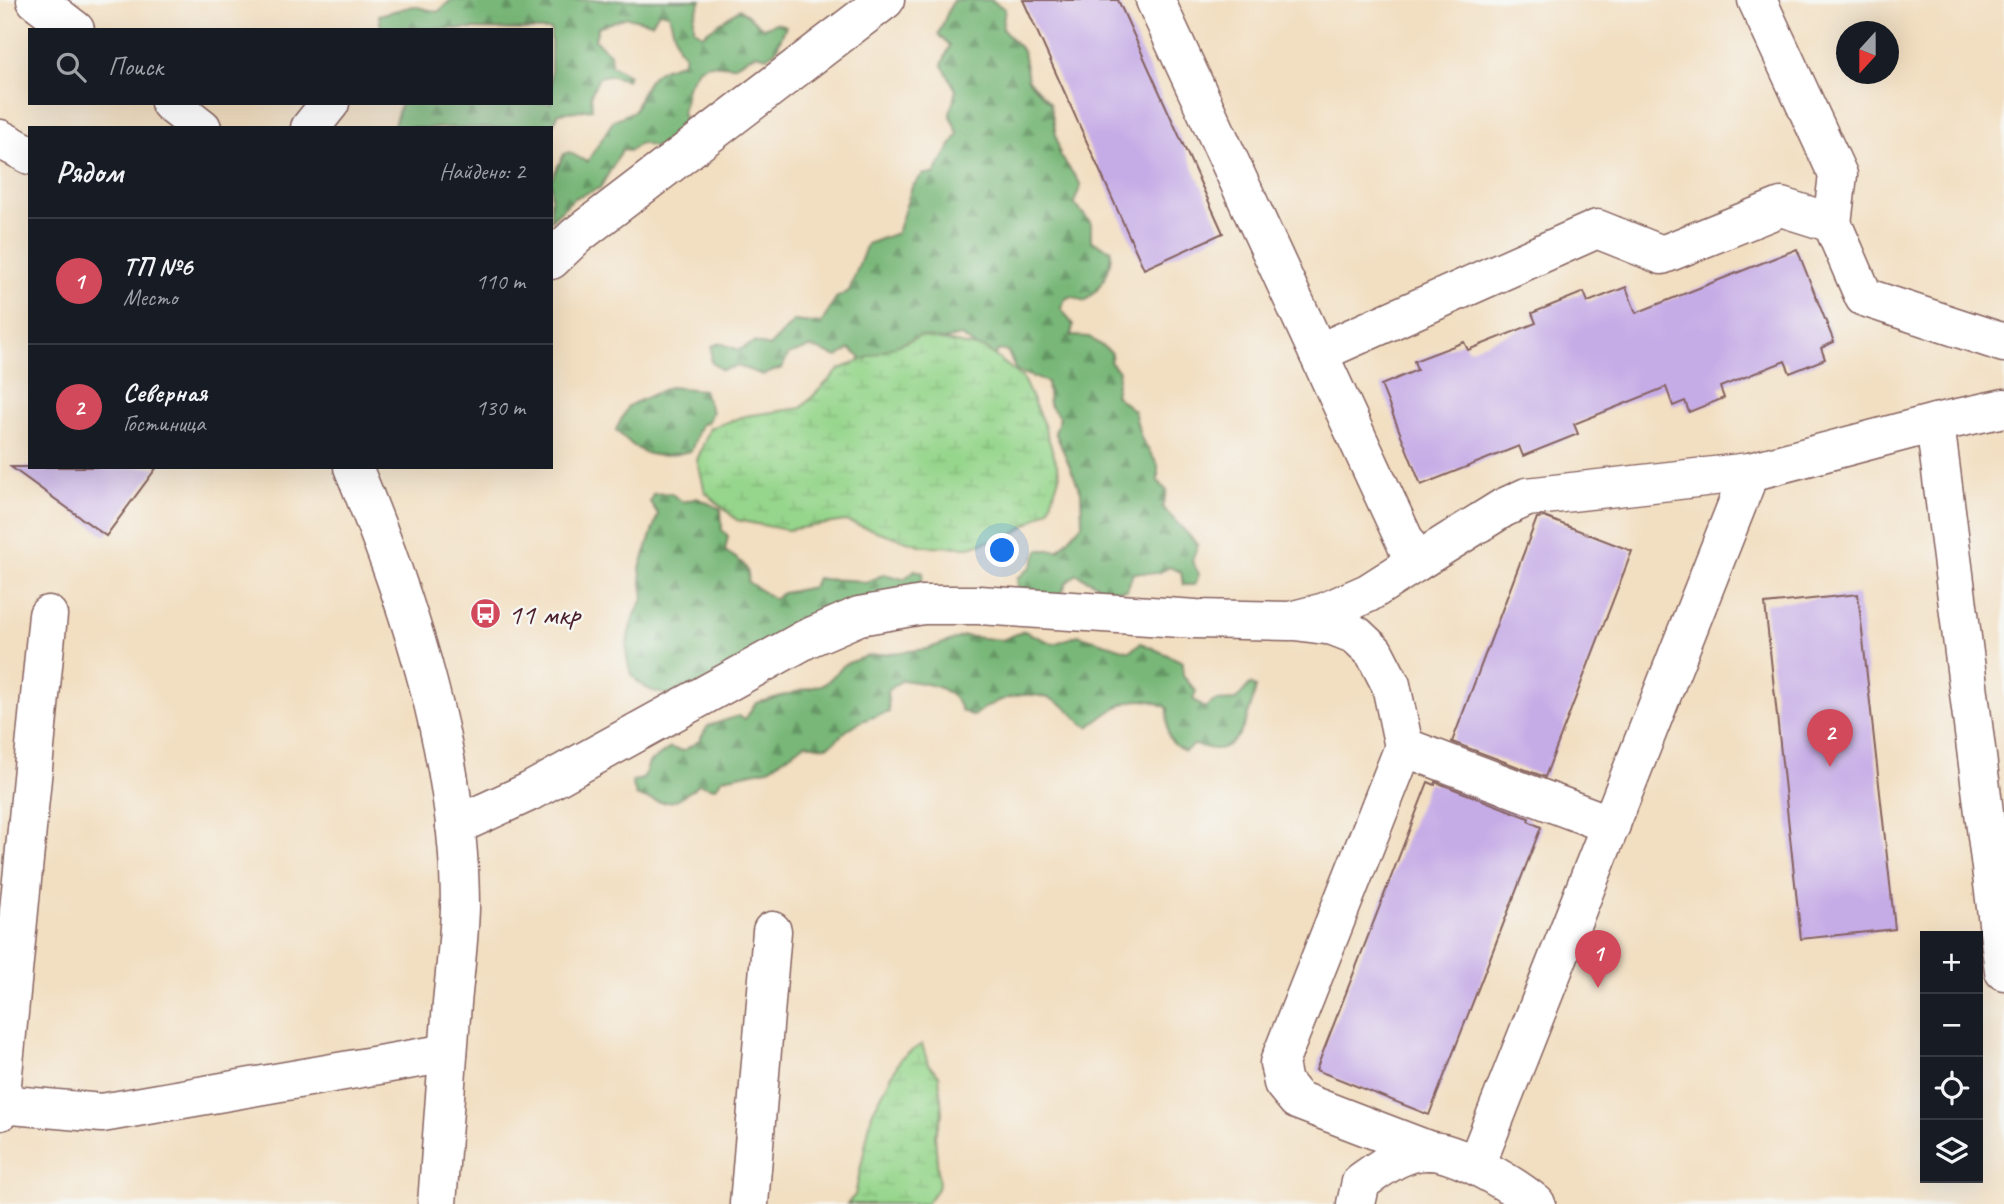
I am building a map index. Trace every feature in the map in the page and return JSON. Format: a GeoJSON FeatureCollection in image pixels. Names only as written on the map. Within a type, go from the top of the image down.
{"type":"FeatureCollection","features":[{"type":"Feature","properties":{"kind":"street"},"geometry":{"type":"LineString","coordinates":[[36,0],[72,28]]}},
{"type":"Feature","properties":{"kind":"street"},"geometry":{"type":"LineString","coordinates":[[553,258],[576,236],[885,0]]}},
{"type":"Feature","properties":{"kind":"street"},"geometry":{"type":"LineString","coordinates":[[1155,0],[1415,564]]}},
{"type":"Feature","properties":{"kind":"street"},"geometry":{"type":"LineString","coordinates":[[1757,0],[1838,175],[1832,223],[1864,297],[2004,343]]}},
{"type":"Feature","properties":{"kind":"street"},"geometry":{"type":"LineString","coordinates":[[173,105],[199,126]]}},
{"type":"Feature","properties":{"kind":"street"},"geometry":{"type":"LineString","coordinates":[[312,126],[328,105]]}},
{"type":"Feature","properties":{"kind":"street"},"geometry":{"type":"LineString","coordinates":[[0,139],[28,154]]}},
{"type":"Feature","properties":{"kind":"street"},"geometry":{"type":"LineString","coordinates":[[1318,353],[1597,229],[1662,255],[1781,207],[1832,223]]}},
{"type":"Feature","properties":{"kind":"street"},"geometry":{"type":"LineString","coordinates":[[1290,621],[1325,612],[1368,593],[1503,508],[1527,497],[1750,472],[1935,423],[2004,408]]}},
{"type":"Feature","properties":{"kind":"street"},"geometry":{"type":"LineString","coordinates":[[1935,423],[2004,971]]}},
{"type":"Feature","properties":{"kind":"street"},"geometry":{"type":"LineString","coordinates":[[354,469],[386,548],[415,639],[441,741],[454,826],[460,908],[437,1204]]}},
{"type":"Feature","properties":{"kind":"street"},"geometry":{"type":"LineString","coordinates":[[1476,1165],[1750,472]]}},
{"type":"Feature","properties":{"kind":"street"},"geometry":{"type":"LineString","coordinates":[[454,826],[529,792],[806,639],[859,616],[923,605],[979,605],[1208,620],[1290,621],[1334,626],[1356,635],[1374,652],[1391,685],[1404,747],[1279,1063],[1283,1083],[1297,1100],[1430,1151],[1476,1165],[1536,1204]]}},
{"type":"Feature","properties":{"kind":"street"},"geometry":{"type":"LineString","coordinates":[[0,1111],[48,615]]}},
{"type":"Feature","properties":{"kind":"street"},"geometry":{"type":"LineString","coordinates":[[1404,747],[1611,825]]}},
{"type":"Feature","properties":{"kind":"street"},"geometry":{"type":"LineString","coordinates":[[749,1204],[772,931]]}},
{"type":"Feature","properties":{"kind":"street"},"geometry":{"type":"LineString","coordinates":[[0,1104],[102,1113],[448,1054]]}},
{"type":"Feature","properties":{"kind":"street"},"geometry":{"type":"LineString","coordinates":[[1356,1204],[1361,1182],[1392,1160],[1430,1151]]}},
{"type":"Feature","properties":{"kind":"green space"},"geometry":{"type":"Polygon","coordinates":[[[451,0],[701,0],[694,17],[694,29],[702,35],[740,9],[763,28],[776,23],[786,26],[776,50],[767,57],[756,54],[733,66],[708,64],[698,69],[687,87],[682,115],[691,125],[659,149],[641,143],[629,151],[622,150],[600,188],[574,198],[553,218],[553,176],[564,154],[569,152],[587,162],[614,120],[634,111],[650,79],[662,69],[682,63],[685,55],[678,47],[669,14],[659,12],[652,23],[627,17],[598,27],[595,40],[610,54],[611,65],[629,75],[627,80],[608,75],[599,77],[591,94],[592,109],[559,113],[552,126],[394,126],[400,105],[553,105],[553,28],[381,28],[379,15],[413,6],[438,12],[451,0]]]}},
{"type":"Feature","properties":{"kind":"green space"},"geometry":{"type":"Polygon","coordinates":[[[953,0],[991,0],[1005,9],[1002,29],[1023,51],[1028,80],[1050,103],[1060,155],[1081,185],[1074,203],[1091,223],[1091,241],[1111,250],[1107,272],[1096,291],[1085,301],[1072,296],[1065,299],[1061,308],[1073,325],[1071,336],[1089,337],[1112,353],[1110,362],[1119,371],[1115,395],[1134,411],[1141,438],[1158,465],[1158,481],[1167,491],[1162,507],[1198,545],[1192,561],[1199,574],[1195,585],[1183,585],[1181,572],[1169,567],[1158,573],[1133,573],[1127,590],[1106,590],[1077,574],[1066,583],[1058,604],[1019,597],[1017,579],[1032,566],[1038,550],[1059,550],[1082,524],[1081,492],[1055,432],[1060,418],[1049,404],[1047,382],[1016,371],[1008,352],[999,350],[988,363],[973,360],[974,345],[961,336],[922,345],[860,369],[860,357],[850,349],[837,357],[811,347],[788,355],[782,368],[763,375],[738,366],[722,370],[711,362],[712,346],[720,343],[739,350],[755,342],[769,347],[794,321],[821,324],[836,298],[849,291],[867,244],[897,233],[912,187],[923,174],[934,174],[958,134],[950,114],[956,90],[942,65],[950,45],[938,35],[953,0]]]}},
{"type":"Feature","properties":{"kind":"green space"},"geometry":{"type":"Polygon","coordinates":[[[920,336],[986,349],[1022,377],[1044,425],[1060,474],[1049,509],[1014,534],[969,547],[923,546],[845,521],[787,530],[737,520],[705,492],[697,460],[710,428],[745,416],[801,408],[840,369],[920,336]]]}},
{"type":"Feature","properties":{"kind":"green space"},"geometry":{"type":"Polygon","coordinates":[[[669,387],[703,390],[712,412],[707,423],[701,424],[691,451],[667,455],[649,454],[634,446],[616,430],[628,406],[669,387]]]}},
{"type":"Feature","properties":{"kind":"green space"},"geometry":{"type":"Polygon","coordinates":[[[670,493],[683,502],[697,498],[721,509],[722,530],[728,536],[725,551],[745,567],[748,582],[774,599],[783,593],[813,587],[817,578],[866,583],[884,574],[904,579],[915,570],[923,573],[921,585],[906,588],[888,608],[671,695],[652,691],[639,683],[631,672],[627,659],[627,644],[630,629],[644,598],[640,568],[658,514],[650,502],[653,494],[670,493]]]}},
{"type":"Feature","properties":{"kind":"green space"},"geometry":{"type":"Polygon","coordinates":[[[1024,631],[1054,644],[1078,635],[1130,651],[1141,643],[1183,662],[1183,676],[1196,691],[1193,699],[1204,708],[1215,701],[1236,700],[1250,684],[1256,687],[1244,725],[1233,742],[1225,747],[1213,749],[1194,745],[1185,751],[1173,744],[1168,734],[1168,708],[1145,700],[1135,700],[1117,707],[1089,727],[1064,706],[1041,696],[1006,698],[973,716],[962,711],[952,695],[945,690],[929,684],[902,680],[887,691],[889,712],[857,724],[829,745],[816,746],[806,743],[768,769],[723,778],[715,788],[699,784],[670,802],[636,795],[632,781],[643,779],[649,763],[670,748],[683,751],[699,741],[708,726],[738,716],[745,719],[756,703],[825,684],[845,664],[867,656],[927,649],[964,636],[1002,640],[1024,631]]]}},
{"type":"Feature","properties":{"kind":"green space"},"geometry":{"type":"Polygon","coordinates":[[[922,1044],[928,1064],[939,1075],[942,1114],[935,1135],[939,1186],[926,1204],[847,1204],[855,1195],[872,1113],[901,1058],[922,1044]]]}},
{"type":"Feature","properties":{"kind":"building"},"geometry":{"type":"Polygon","coordinates":[[[1023,0],[1118,0],[1223,233],[1144,269],[1023,0]]]}},
{"type":"Feature","properties":{"kind":"building"},"geometry":{"type":"Polygon","coordinates":[[[1797,249],[1834,342],[1821,348],[1825,359],[1790,373],[1785,361],[1720,387],[1724,398],[1689,412],[1685,401],[1673,406],[1666,387],[1574,424],[1578,434],[1523,456],[1519,446],[1421,485],[1381,385],[1417,370],[1414,361],[1464,342],[1468,350],[1536,323],[1532,313],[1584,292],[1588,302],[1626,287],[1636,313],[1797,249]]]}},
{"type":"Feature","properties":{"kind":"building"},"geometry":{"type":"Polygon","coordinates":[[[11,467],[156,469],[106,536],[11,467]]]}},
{"type":"Feature","properties":{"kind":"building"},"geometry":{"type":"Polygon","coordinates":[[[1544,517],[1632,551],[1545,777],[1452,742],[1537,518],[1544,517]]]}},
{"type":"Feature","properties":{"kind":"building"},"geometry":{"type":"Polygon","coordinates":[[[1858,594],[1895,929],[1801,939],[1765,604],[1858,594]]]}},
{"type":"Feature","properties":{"kind":"building"},"geometry":{"type":"Polygon","coordinates":[[[1428,782],[1435,785],[1436,782],[1529,818],[1528,821],[1541,827],[1429,1115],[1316,1070],[1428,782]]]}},
{"type":"Feature","properties":{"kind":"place","name":"11 мкр"},"geometry":{"type":"Point","coordinates":[485,614]}},
{"type":"Feature","properties":{"kind":"place","name":"Северная"},"geometry":{"type":"Point","coordinates":[1830,767]}},
{"type":"Feature","properties":{"kind":"place","name":"ТП №6"},"geometry":{"type":"Point","coordinates":[1598,988]}}]}
